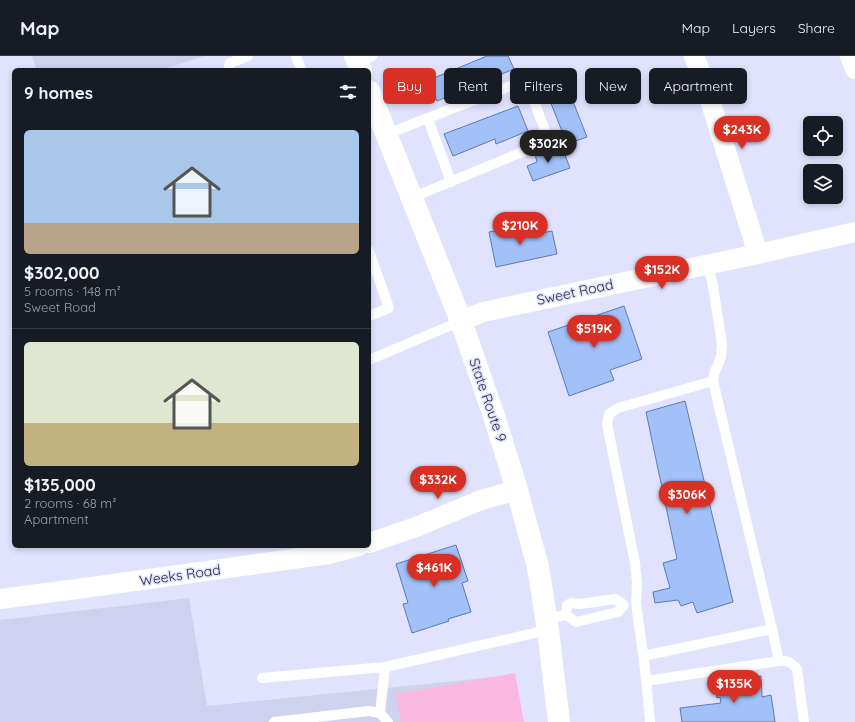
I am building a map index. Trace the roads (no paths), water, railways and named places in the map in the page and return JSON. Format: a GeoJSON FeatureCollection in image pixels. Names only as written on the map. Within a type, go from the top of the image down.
{"type":"FeatureCollection","features":[{"type":"Feature","properties":{"kind":"main road","name":"State Route 9"},"geometry":{"type":"LineString","coordinates":[[371,96],[461,321],[495,419],[517,490],[554,621],[559,722]]}},
{"type":"Feature","properties":{"kind":"street"},"geometry":{"type":"LineString","coordinates":[[694,56],[704,81],[758,254]]}},
{"type":"Feature","properties":{"kind":"street"},"geometry":{"type":"LineString","coordinates":[[850,56],[855,69]]}},
{"type":"Feature","properties":{"kind":"street","name":"Sweet Road"},"geometry":{"type":"LineString","coordinates":[[461,321],[482,312],[855,232]]}},
{"type":"Feature","properties":{"kind":"street"},"geometry":{"type":"LineString","coordinates":[[371,542],[416,527],[481,500],[517,490]]}},
{"type":"Feature","properties":{"kind":"street","name":"Weeks Road"},"geometry":{"type":"LineString","coordinates":[[0,599],[329,554],[352,548]]}},
{"type":"Feature","properties":{"kind":"lane"},"geometry":{"type":"LineString","coordinates":[[229,68],[230,63],[248,56]]}},
{"type":"Feature","properties":{"kind":"lane"},"geometry":{"type":"LineString","coordinates":[[296,56],[300,68]]}},
{"type":"Feature","properties":{"kind":"lane"},"geometry":{"type":"LineString","coordinates":[[387,134],[526,80],[549,141],[411,198]]}},
{"type":"Feature","properties":{"kind":"lane"},"geometry":{"type":"LineString","coordinates":[[428,119],[451,182]]}},
{"type":"Feature","properties":{"kind":"lane"},"geometry":{"type":"LineString","coordinates":[[371,256],[390,308],[371,315]]}},
{"type":"Feature","properties":{"kind":"lane"},"geometry":{"type":"LineString","coordinates":[[708,264],[722,344],[721,357],[714,374],[713,381],[779,661]]}},
{"type":"Feature","properties":{"kind":"lane"},"geometry":{"type":"LineString","coordinates":[[371,359],[461,321]]}},
{"type":"Feature","properties":{"kind":"lane"},"geometry":{"type":"LineString","coordinates":[[650,722],[636,603],[637,583],[635,563],[607,424],[609,414],[618,408],[713,381]]}},
{"type":"Feature","properties":{"kind":"lane"},"geometry":{"type":"LineString","coordinates":[[554,621],[567,606],[572,603],[580,604],[615,599],[624,606]]}},
{"type":"Feature","properties":{"kind":"lane"},"geometry":{"type":"LineString","coordinates":[[262,678],[385,667],[554,621],[576,622],[618,612],[624,606],[636,603]]}},
{"type":"Feature","properties":{"kind":"lane"},"geometry":{"type":"LineString","coordinates":[[643,656],[772,629]]}},
{"type":"Feature","properties":{"kind":"lane"},"geometry":{"type":"LineString","coordinates":[[646,681],[785,661],[792,663],[797,669],[804,722]]}},
{"type":"Feature","properties":{"kind":"lane"},"geometry":{"type":"LineString","coordinates":[[380,713],[385,667]]}},
{"type":"Feature","properties":{"kind":"lane"},"geometry":{"type":"LineString","coordinates":[[274,722],[369,711],[380,713],[388,722]]}}]}
